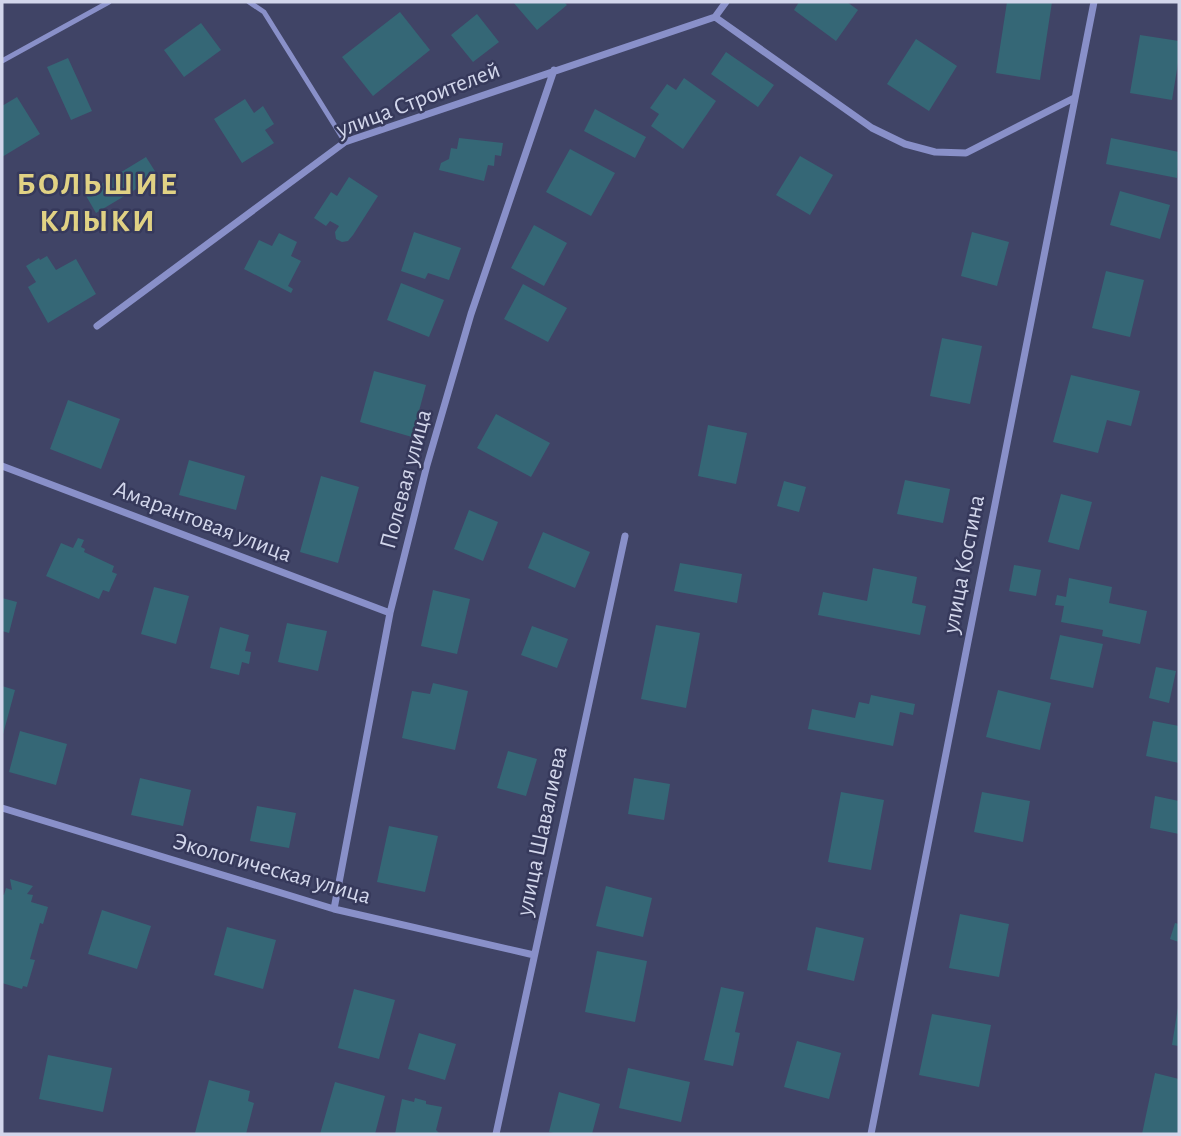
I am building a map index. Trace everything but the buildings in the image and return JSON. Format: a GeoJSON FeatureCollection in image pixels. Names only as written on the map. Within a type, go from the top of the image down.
{"type":"FeatureCollection","features":[{"type":"Feature","properties":{"kind":"street"},"geometry":{"type":"LineString","coordinates":[[726,2],[715,17],[872,128],[905,144],[935,152],[966,153],[1074,98]]}},
{"type":"Feature","properties":{"kind":"street","name":"улица Костина"},"geometry":{"type":"LineString","coordinates":[[871,1134],[1094,2]]}},
{"type":"Feature","properties":{"kind":"street","name":"улица Строителей"},"geometry":{"type":"LineString","coordinates":[[97,326],[345,142],[554,69],[715,17]]}},
{"type":"Feature","properties":{"kind":"street","name":"Полевая улица"},"geometry":{"type":"LineString","coordinates":[[334,909],[390,613],[427,465],[471,314],[554,69]]}},
{"type":"Feature","properties":{"kind":"street","name":"Амарантовая улица"},"geometry":{"type":"LineString","coordinates":[[2,466],[390,613]]}},
{"type":"Feature","properties":{"kind":"street","name":"улица Шавалиева"},"geometry":{"type":"LineString","coordinates":[[496,1134],[625,536]]}},
{"type":"Feature","properties":{"kind":"street","name":"Экологическая улица"},"geometry":{"type":"LineString","coordinates":[[2,808],[334,909],[534,955]]}},
{"type":"Feature","properties":{"kind":"lane"},"geometry":{"type":"LineString","coordinates":[[2,61],[108,2]]}},
{"type":"Feature","properties":{"kind":"lane"},"geometry":{"type":"LineString","coordinates":[[249,2],[264,12],[345,142]]}},
{"type":"Feature","properties":{"kind":"district","name":"БОЛЬШИЕ КЛЫКИ"},"geometry":{"type":"Point","coordinates":[98,202]}}]}
